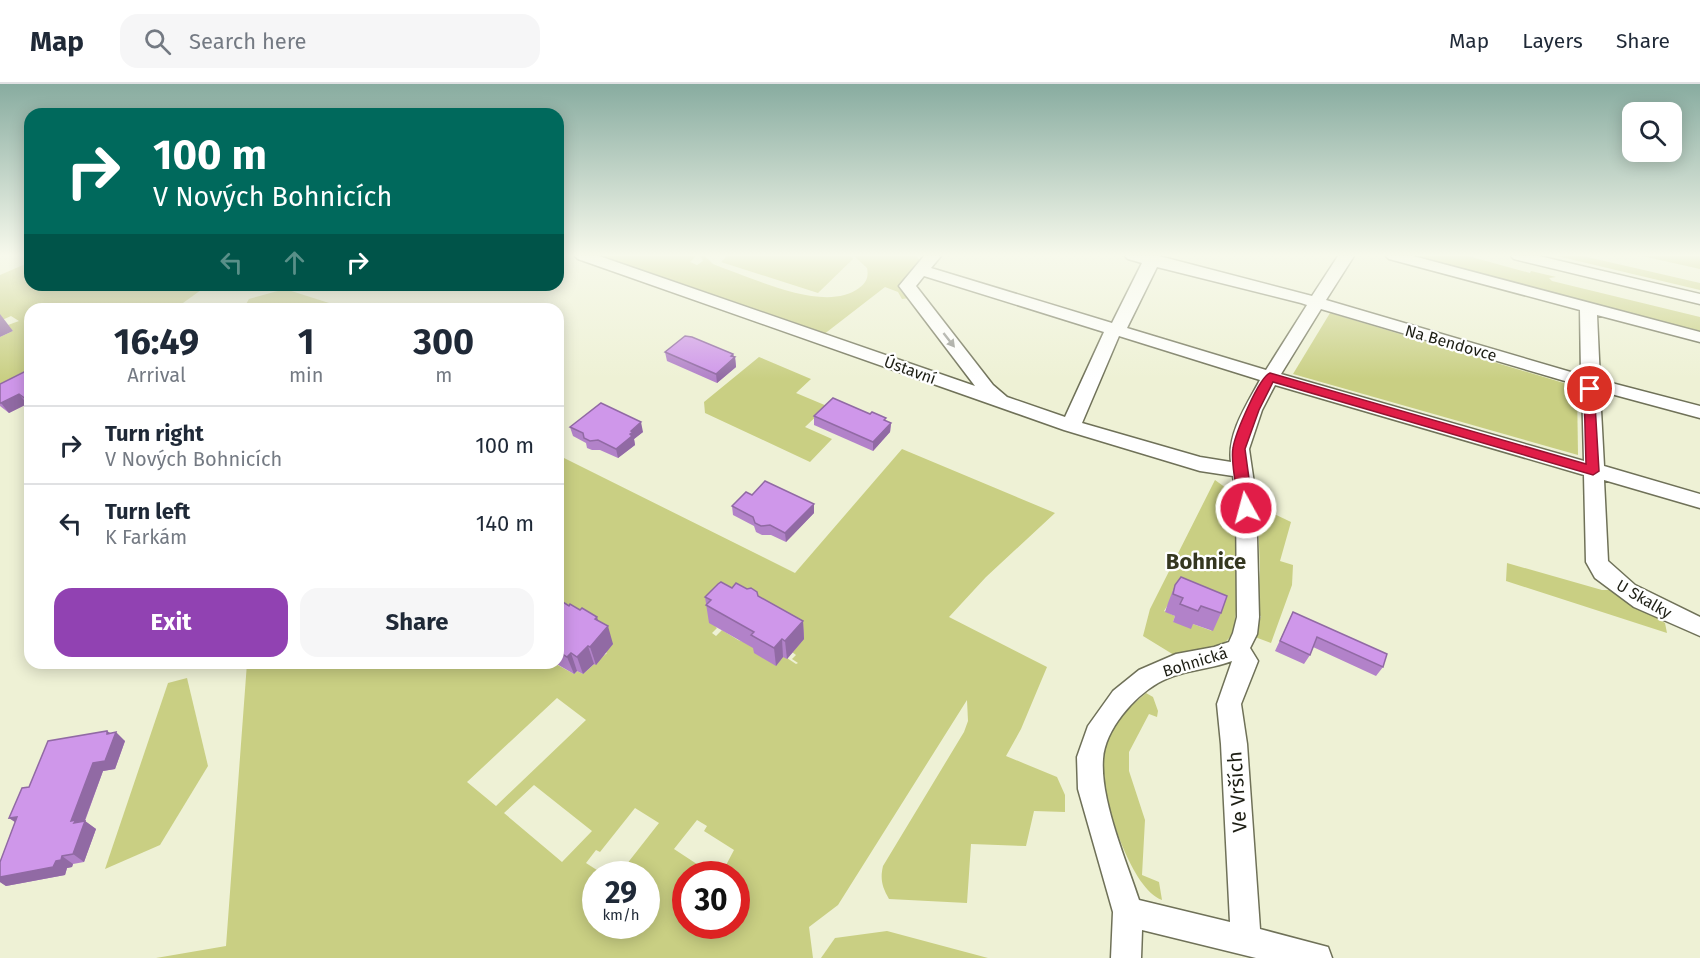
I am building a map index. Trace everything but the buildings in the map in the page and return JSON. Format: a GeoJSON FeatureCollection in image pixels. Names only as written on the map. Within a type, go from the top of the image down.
{"type":"FeatureCollection","features":[{"type":"Feature","properties":{"kind":"street","name":"Ústavní"},"geometry":{"type":"LineString","coordinates":[[700,297],[1071,426],[1200,464],[1241,470]]}},
{"type":"Feature","properties":{"kind":"street"},"geometry":{"type":"LineString","coordinates":[[915,297],[987,389],[1004,403]]}},
{"type":"Feature","properties":{"kind":"street"},"geometry":{"type":"LineString","coordinates":[[1025,297],[1115,330],[1270,377],[1700,501]]}},
{"type":"Feature","properties":{"kind":"street"},"geometry":{"type":"LineString","coordinates":[[1071,426],[1109,337],[1120,325],[1133,297]]}},
{"type":"Feature","properties":{"kind":"street","name":"Na Bendovce"},"geometry":{"type":"LineString","coordinates":[[1294,297],[1590,383],[1700,412]]}},
{"type":"Feature","properties":{"kind":"street","name":"Bohnická"},"geometry":{"type":"LineString","coordinates":[[1126,958],[1128,912],[1091,789],[1090,757],[1101,726],[1122,698],[1148,677],[1176,664],[1215,657],[1237,649],[1245,634],[1248,617],[1246,497],[1239,449],[1253,410],[1270,377],[1321,297]]}},
{"type":"Feature","properties":{"kind":"street"},"geometry":{"type":"LineString","coordinates":[[1543,297],[1700,338]]}},
{"type":"Feature","properties":{"kind":"street"},"geometry":{"type":"LineString","coordinates":[[1588,309],[1593,471]]}},
{"type":"Feature","properties":{"kind":"street","name":"U Skalky"},"geometry":{"type":"LineString","coordinates":[[1593,471],[1599,568],[1610,580],[1670,615],[1700,627]]}},
{"type":"Feature","properties":{"kind":"street","name":"Ve Vrších"},"geometry":{"type":"LineString","coordinates":[[1237,649],[1246,661],[1229,704],[1234,744],[1246,941]]}},
{"type":"Feature","properties":{"kind":"street"},"geometry":{"type":"LineString","coordinates":[[1128,912],[1317,958]]}},
{"type":"Feature","properties":{"kind":"green space"},"geometry":{"type":"Polygon","coordinates":[[[0,297],[192,297],[183,303],[24,303],[24,380],[0,386],[0,337],[13,331],[8,325],[19,321],[11,316],[0,321],[0,297]]]}},
{"type":"Feature","properties":{"kind":"green space"},"geometry":{"type":"Polygon","coordinates":[[[257,297],[310,297],[329,303],[247,303],[249,299],[257,297]]]}},
{"type":"Feature","properties":{"kind":"green space"},"geometry":{"type":"Polygon","coordinates":[[[714,297],[872,297],[823,335],[714,297]]]}},
{"type":"Feature","properties":{"kind":"green space"},"geometry":{"type":"Polygon","coordinates":[[[1558,297],[1617,297],[1700,317],[1700,335],[1558,297]]]}},
{"type":"Feature","properties":{"kind":"green space"},"geometry":{"type":"Polygon","coordinates":[[[1330,313],[1577,387],[1578,455],[1293,374],[1330,313]]]}},
{"type":"Feature","properties":{"kind":"green space"},"geometry":{"type":"Polygon","coordinates":[[[759,357],[811,379],[796,393],[827,406],[805,427],[832,439],[810,462],[705,413],[704,402],[759,357]]]}},
{"type":"Feature","properties":{"kind":"green space"},"geometry":{"type":"Polygon","coordinates":[[[902,449],[1055,513],[986,577],[949,617],[1047,667],[1021,729],[1006,756],[1057,777],[1065,795],[1065,812],[1034,811],[1026,846],[971,844],[967,903],[889,899],[883,887],[883,866],[964,732],[968,721],[967,700],[838,905],[809,927],[813,958],[156,958],[226,946],[247,669],[564,668],[574,674],[577,671],[583,674],[607,653],[564,619],[564,458],[795,573],[902,449]],[[715,626],[717,628],[712,633],[716,636],[722,630],[738,640],[784,656],[796,664],[798,663],[792,659],[796,655],[715,626]],[[557,698],[467,782],[496,806],[586,720],[557,698]],[[534,785],[504,813],[562,862],[592,831],[534,785]]]}},
{"type":"Feature","properties":{"kind":"green space"},"geometry":{"type":"Polygon","coordinates":[[[1215,480],[1233,493],[1237,591],[1234,627],[1230,637],[1219,646],[1174,655],[1143,636],[1150,609],[1215,480]],[[1174,595],[1164,611],[1175,616],[1173,622],[1193,624],[1212,631],[1174,595]]]}},
{"type":"Feature","properties":{"kind":"green space"},"geometry":{"type":"Polygon","coordinates":[[[1264,509],[1291,522],[1280,561],[1293,565],[1292,585],[1271,643],[1255,637],[1261,616],[1257,615],[1260,570],[1258,518],[1262,518],[1264,509]]]}},
{"type":"Feature","properties":{"kind":"green space"},"geometry":{"type":"Polygon","coordinates":[[[1507,563],[1602,590],[1611,590],[1665,623],[1667,633],[1506,581],[1507,563]]]}},
{"type":"Feature","properties":{"kind":"green space"},"geometry":{"type":"Polygon","coordinates":[[[187,678],[208,766],[160,845],[105,869],[168,683],[187,678]]]}},
{"type":"Feature","properties":{"kind":"green space"},"geometry":{"type":"Polygon","coordinates":[[[1146,693],[1153,697],[1158,711],[1157,717],[1149,714],[1129,752],[1129,771],[1145,820],[1142,875],[1159,882],[1162,900],[1151,893],[1131,865],[1116,828],[1102,775],[1104,751],[1109,734],[1123,715],[1146,693]]]}},
{"type":"Feature","properties":{"kind":"green space"},"geometry":{"type":"Polygon","coordinates":[[[887,931],[988,958],[821,958],[835,938],[887,931]]]}},
{"type":"Feature","properties":{"kind":"district","name":"Bohnice"},"geometry":{"type":"Point","coordinates":[1206,561]}},
{"type":"Feature","properties":{"kind":"route"},"geometry":{"type":"LineString","coordinates":[[1246,508],[1239,449],[1253,410],[1270,377],[1593,471],[1590,389]]}}]}
